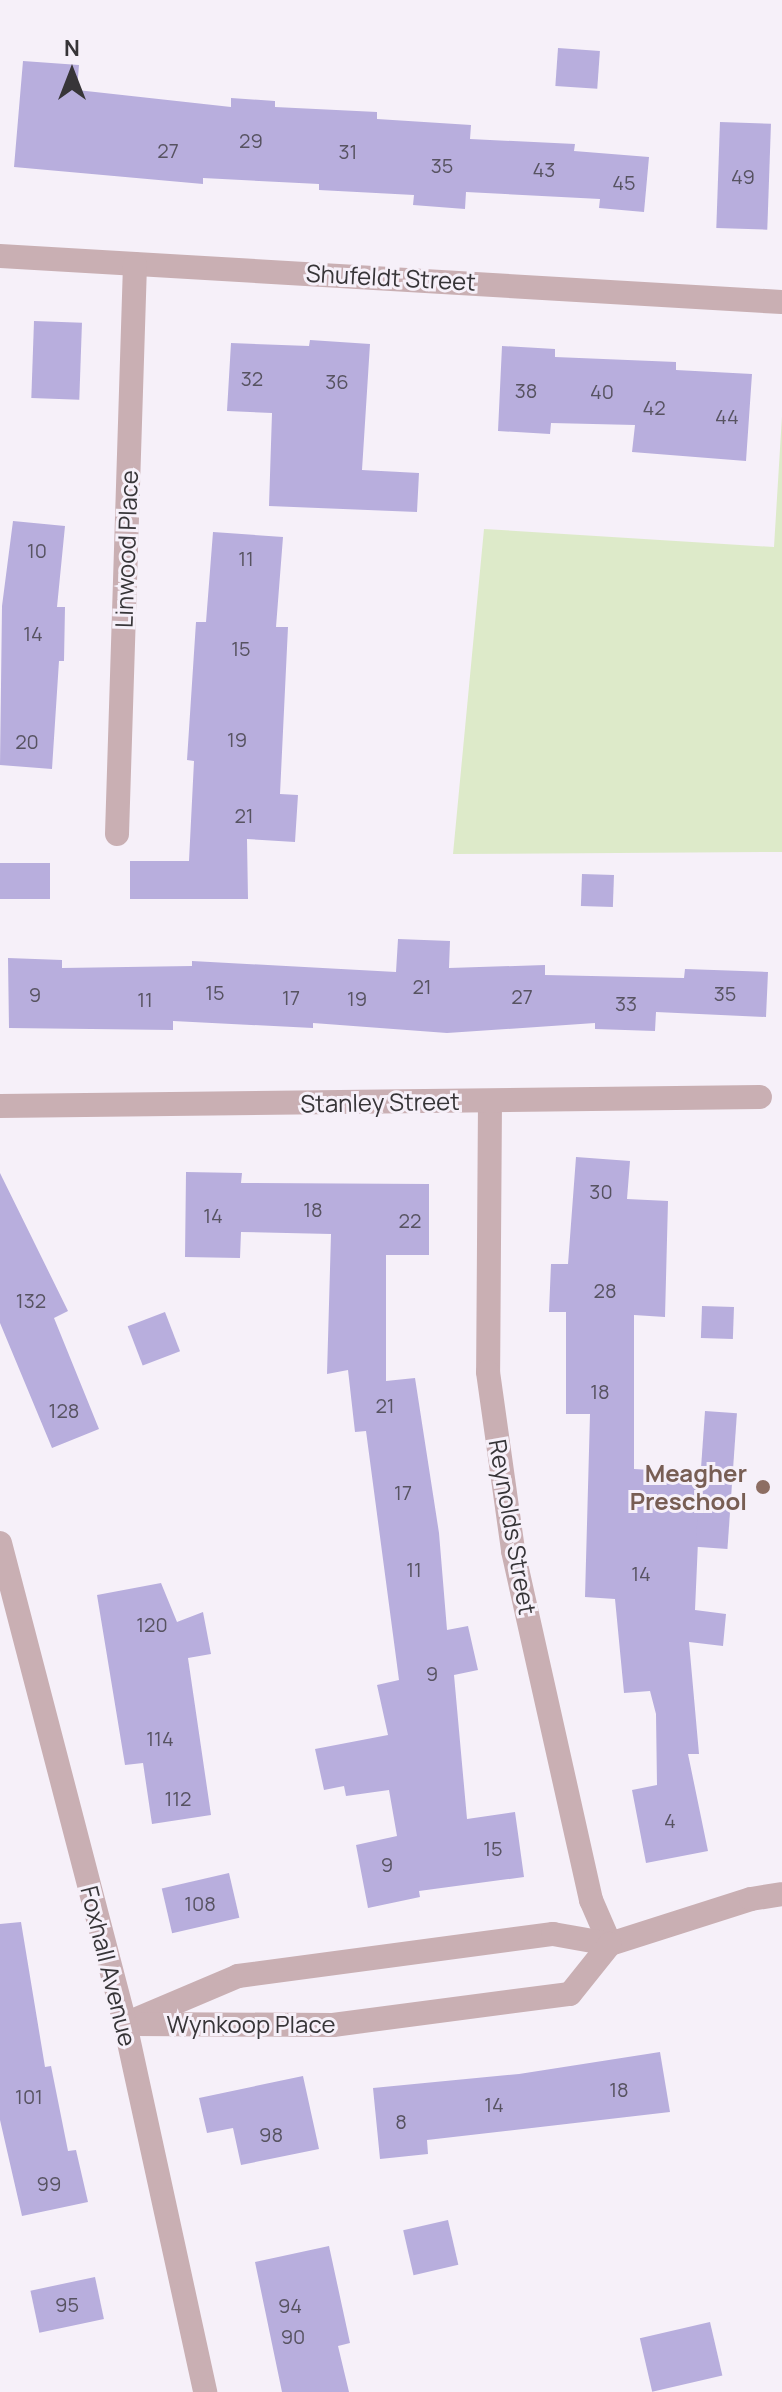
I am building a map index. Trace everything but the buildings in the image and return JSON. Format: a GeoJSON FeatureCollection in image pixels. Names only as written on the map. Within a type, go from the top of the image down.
{"type":"FeatureCollection","features":[{"type":"Feature","properties":{"kind":"street","name":"Shufeldt Street"},"geometry":{"type":"LineString","coordinates":[[0,256],[782,302]]}},
{"type":"Feature","properties":{"kind":"street","name":"Linwood Place"},"geometry":{"type":"LineString","coordinates":[[117,834],[135,264]]}},
{"type":"Feature","properties":{"kind":"street","name":"Stanley Street"},"geometry":{"type":"LineString","coordinates":[[0,1106],[760,1097]]}},
{"type":"Feature","properties":{"kind":"street","name":"Reynolds Street"},"geometry":{"type":"LineString","coordinates":[[490,1101],[488,1372],[513,1551],[591,1900],[610,1944]]}},
{"type":"Feature","properties":{"kind":"street","name":"Foxhall Avenue"},"geometry":{"type":"LineString","coordinates":[[0,1543],[125,2024],[205,2392]]}},
{"type":"Feature","properties":{"kind":"street","name":"Wynkoop Place"},"geometry":{"type":"LineString","coordinates":[[125,2024],[238,1976],[553,1934],[610,1944],[751,1899],[782,1894]]}},
{"type":"Feature","properties":{"kind":"street","name":"Wynkoop Place"},"geometry":{"type":"LineString","coordinates":[[125,2024],[333,2025],[570,1994],[610,1944]]}},
{"type":"Feature","properties":{"kind":"green space"},"geometry":{"type":"Polygon","coordinates":[[[782,416],[782,852],[453,854],[484,529],[774,547],[782,416]]]}},
{"type":"Feature","properties":{"kind":"place","name":"Meagher Preschool"},"geometry":{"type":"Point","coordinates":[763,1487]}}]}
